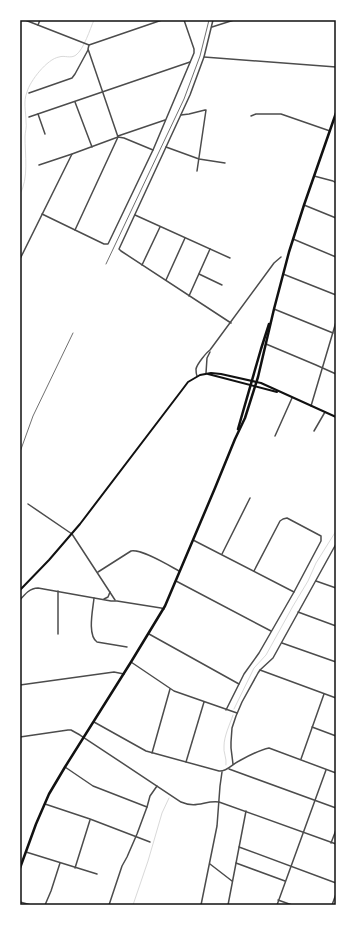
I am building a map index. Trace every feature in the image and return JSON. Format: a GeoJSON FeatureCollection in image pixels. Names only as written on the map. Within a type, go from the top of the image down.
{"type":"FeatureCollection","features":[{"type":"Feature","properties":{"kind":"main road"},"geometry":{"type":"LineString","coordinates":[[235,439],[272,316],[293,239],[336,114]]}},
{"type":"Feature","properties":{"kind":"main road"},"geometry":{"type":"LineString","coordinates":[[20,868],[45,804],[65,767],[164,609],[245,418],[256,386],[272,316]]}},
{"type":"Feature","properties":{"kind":"main road"},"geometry":{"type":"LineString","coordinates":[[20,590],[72,534],[188,382],[197,376],[211,372],[257,382],[336,417]]}},
{"type":"Feature","properties":{"kind":"main road"},"geometry":{"type":"LineString","coordinates":[[207,374],[280,393]]}},
{"type":"Feature","properties":{"kind":"street"},"geometry":{"type":"LineString","coordinates":[[25,20],[86,44],[162,20]]}},
{"type":"Feature","properties":{"kind":"street"},"geometry":{"type":"LineString","coordinates":[[38,25],[40,20]]}},
{"type":"Feature","properties":{"kind":"street"},"geometry":{"type":"LineString","coordinates":[[42,214],[104,244],[108,244],[112,239],[153,150],[194,53],[184,20]]}},
{"type":"Feature","properties":{"kind":"street"},"geometry":{"type":"LineString","coordinates":[[214,20],[204,58],[190,95],[119,249],[121,252],[230,323]]}},
{"type":"Feature","properties":{"kind":"street"},"geometry":{"type":"LineString","coordinates":[[212,27],[234,20]]}},
{"type":"Feature","properties":{"kind":"street"},"geometry":{"type":"LineString","coordinates":[[29,93],[72,78],[88,49],[89,44]]}},
{"type":"Feature","properties":{"kind":"street"},"geometry":{"type":"LineString","coordinates":[[75,230],[118,137],[88,49]]}},
{"type":"Feature","properties":{"kind":"street"},"geometry":{"type":"LineString","coordinates":[[204,58],[336,67]]}},
{"type":"Feature","properties":{"kind":"street"},"geometry":{"type":"LineString","coordinates":[[30,117],[191,61]]}},
{"type":"Feature","properties":{"kind":"street"},"geometry":{"type":"LineString","coordinates":[[75,101],[92,147]]}},
{"type":"Feature","properties":{"kind":"street"},"geometry":{"type":"LineString","coordinates":[[181,115],[206,111],[197,171]]}},
{"type":"Feature","properties":{"kind":"street"},"geometry":{"type":"LineString","coordinates":[[251,116],[256,114],[280,113],[330,131]]}},
{"type":"Feature","properties":{"kind":"street"},"geometry":{"type":"LineString","coordinates":[[38,114],[45,134]]}},
{"type":"Feature","properties":{"kind":"street"},"geometry":{"type":"LineString","coordinates":[[38,165],[166,120]]}},
{"type":"Feature","properties":{"kind":"street"},"geometry":{"type":"LineString","coordinates":[[118,137],[153,150]]}},
{"type":"Feature","properties":{"kind":"street"},"geometry":{"type":"LineString","coordinates":[[166,147],[199,159],[225,163]]}},
{"type":"Feature","properties":{"kind":"street"},"geometry":{"type":"LineString","coordinates":[[20,259],[72,154]]}},
{"type":"Feature","properties":{"kind":"street"},"geometry":{"type":"LineString","coordinates":[[314,176],[336,183]]}},
{"type":"Feature","properties":{"kind":"street"},"geometry":{"type":"LineString","coordinates":[[304,205],[336,218]]}},
{"type":"Feature","properties":{"kind":"street"},"geometry":{"type":"LineString","coordinates":[[135,215],[230,258]]}},
{"type":"Feature","properties":{"kind":"street"},"geometry":{"type":"LineString","coordinates":[[142,265],[160,227]]}},
{"type":"Feature","properties":{"kind":"street"},"geometry":{"type":"LineString","coordinates":[[166,280],[185,238]]}},
{"type":"Feature","properties":{"kind":"street"},"geometry":{"type":"LineString","coordinates":[[293,239],[336,257]]}},
{"type":"Feature","properties":{"kind":"street"},"geometry":{"type":"LineString","coordinates":[[190,296],[210,249]]}},
{"type":"Feature","properties":{"kind":"street"},"geometry":{"type":"LineString","coordinates":[[197,376],[197,366],[274,263],[281,257]]}},
{"type":"Feature","properties":{"kind":"street"},"geometry":{"type":"LineString","coordinates":[[199,274],[222,285]]}},
{"type":"Feature","properties":{"kind":"street"},"geometry":{"type":"LineString","coordinates":[[283,274],[336,295]]}},
{"type":"Feature","properties":{"kind":"street"},"geometry":{"type":"LineString","coordinates":[[274,309],[333,332]]}},
{"type":"Feature","properties":{"kind":"street"},"geometry":{"type":"LineString","coordinates":[[311,406],[336,322]]}},
{"type":"Feature","properties":{"kind":"street"},"geometry":{"type":"LineString","coordinates":[[266,344],[336,374]]}},
{"type":"Feature","properties":{"kind":"street"},"geometry":{"type":"LineString","coordinates":[[207,374],[207,358],[210,350]]}},
{"type":"Feature","properties":{"kind":"street"},"geometry":{"type":"LineString","coordinates":[[275,436],[292,398]]}},
{"type":"Feature","properties":{"kind":"street"},"geometry":{"type":"LineString","coordinates":[[314,431],[325,412]]}},
{"type":"Feature","properties":{"kind":"street"},"geometry":{"type":"LineString","coordinates":[[222,554],[250,498]]}},
{"type":"Feature","properties":{"kind":"street"},"geometry":{"type":"LineString","coordinates":[[28,504],[72,534],[98,572],[114,599],[117,601]]}},
{"type":"Feature","properties":{"kind":"street"},"geometry":{"type":"LineString","coordinates":[[226,710],[246,671],[259,653],[294,592],[321,537],[287,518],[283,519],[279,523],[254,571]]}},
{"type":"Feature","properties":{"kind":"street"},"geometry":{"type":"LineString","coordinates":[[193,540],[294,592]]}},
{"type":"Feature","properties":{"kind":"street"},"geometry":{"type":"LineString","coordinates":[[233,764],[231,748],[232,729],[242,702],[260,670],[272,659],[282,643],[336,544]]}},
{"type":"Feature","properties":{"kind":"street"},"geometry":{"type":"LineString","coordinates":[[98,572],[135,550],[157,559],[180,572]]}},
{"type":"Feature","properties":{"kind":"street"},"geometry":{"type":"LineString","coordinates":[[176,581],[272,630]]}},
{"type":"Feature","properties":{"kind":"street"},"geometry":{"type":"LineString","coordinates":[[316,581],[336,588]]}},
{"type":"Feature","properties":{"kind":"street"},"geometry":{"type":"LineString","coordinates":[[20,600],[29,590],[33,588],[41,588],[164,609]]}},
{"type":"Feature","properties":{"kind":"street"},"geometry":{"type":"LineString","coordinates":[[58,592],[58,634]]}},
{"type":"Feature","properties":{"kind":"street"},"geometry":{"type":"LineString","coordinates":[[102,599],[108,597],[110,592]]}},
{"type":"Feature","properties":{"kind":"street"},"geometry":{"type":"LineString","coordinates":[[94,598],[92,626],[94,640],[97,642],[127,647]]}},
{"type":"Feature","properties":{"kind":"street"},"geometry":{"type":"LineString","coordinates":[[298,612],[336,626]]}},
{"type":"Feature","properties":{"kind":"street"},"geometry":{"type":"LineString","coordinates":[[149,634],[239,684]]}},
{"type":"Feature","properties":{"kind":"street"},"geometry":{"type":"LineString","coordinates":[[282,643],[336,662]]}},
{"type":"Feature","properties":{"kind":"street"},"geometry":{"type":"LineString","coordinates":[[131,662],[170,689],[237,714]]}},
{"type":"Feature","properties":{"kind":"street"},"geometry":{"type":"LineString","coordinates":[[260,670],[336,698]]}},
{"type":"Feature","properties":{"kind":"street"},"geometry":{"type":"LineString","coordinates":[[20,685],[114,672],[124,674]]}},
{"type":"Feature","properties":{"kind":"street"},"geometry":{"type":"LineString","coordinates":[[152,752],[170,689]]}},
{"type":"Feature","properties":{"kind":"street"},"geometry":{"type":"LineString","coordinates":[[300,759],[324,694]]}},
{"type":"Feature","properties":{"kind":"street"},"geometry":{"type":"LineString","coordinates":[[186,762],[204,702]]}},
{"type":"Feature","properties":{"kind":"street"},"geometry":{"type":"LineString","coordinates":[[94,722],[143,750],[222,772],[248,756],[269,748],[336,773]]}},
{"type":"Feature","properties":{"kind":"street"},"geometry":{"type":"LineString","coordinates":[[312,727],[336,736]]}},
{"type":"Feature","properties":{"kind":"street"},"geometry":{"type":"LineString","coordinates":[[20,737],[68,730],[76,732],[181,802],[189,805],[219,802],[336,844]]}},
{"type":"Feature","properties":{"kind":"street"},"geometry":{"type":"LineString","coordinates":[[65,767],[93,786],[147,807]]}},
{"type":"Feature","properties":{"kind":"street"},"geometry":{"type":"LineString","coordinates":[[229,769],[336,808]]}},
{"type":"Feature","properties":{"kind":"street"},"geometry":{"type":"LineString","coordinates":[[277,905],[327,769]]}},
{"type":"Feature","properties":{"kind":"street"},"geometry":{"type":"LineString","coordinates":[[201,905],[217,826],[222,772]]}},
{"type":"Feature","properties":{"kind":"street"},"geometry":{"type":"LineString","coordinates":[[109,905],[119,874],[136,836],[150,796],[157,786]]}},
{"type":"Feature","properties":{"kind":"street"},"geometry":{"type":"LineString","coordinates":[[45,804],[90,819],[150,842]]}},
{"type":"Feature","properties":{"kind":"street"},"geometry":{"type":"LineString","coordinates":[[228,905],[246,811]]}},
{"type":"Feature","properties":{"kind":"street"},"geometry":{"type":"LineString","coordinates":[[75,868],[90,819]]}},
{"type":"Feature","properties":{"kind":"street"},"geometry":{"type":"LineString","coordinates":[[331,843],[336,830]]}},
{"type":"Feature","properties":{"kind":"street"},"geometry":{"type":"LineString","coordinates":[[239,847],[336,883]]}},
{"type":"Feature","properties":{"kind":"street"},"geometry":{"type":"LineString","coordinates":[[26,852],[97,874]]}},
{"type":"Feature","properties":{"kind":"street"},"geometry":{"type":"LineString","coordinates":[[45,905],[60,863]]}},
{"type":"Feature","properties":{"kind":"street"},"geometry":{"type":"LineString","coordinates":[[236,863],[285,881]]}},
{"type":"Feature","properties":{"kind":"street"},"geometry":{"type":"LineString","coordinates":[[210,864],[232,881]]}},
{"type":"Feature","properties":{"kind":"street"},"geometry":{"type":"LineString","coordinates":[[332,905],[336,894]]}},
{"type":"Feature","properties":{"kind":"street"},"geometry":{"type":"LineString","coordinates":[[278,900],[292,905]]}},
{"type":"Feature","properties":{"kind":"street"},"geometry":{"type":"LineString","coordinates":[[20,902],[31,905]]}},
{"type":"Feature","properties":{"kind":"waterway"},"geometry":{"type":"LineString","coordinates":[[20,194],[26,174],[25,103],[29,87],[35,77],[49,62],[61,57],[74,56],[79,52],[94,20]]}},
{"type":"Feature","properties":{"kind":"waterway"},"geometry":{"type":"LineString","coordinates":[[234,709],[254,668],[266,655],[308,581],[316,563],[336,531]]}},
{"type":"Feature","properties":{"kind":"waterway"},"geometry":{"type":"LineString","coordinates":[[226,765],[224,742],[233,715]]}},
{"type":"Feature","properties":{"kind":"waterway"},"geometry":{"type":"LineString","coordinates":[[133,905],[162,813],[169,798]]}},
{"type":"Feature","properties":{"kind":"railway"},"geometry":{"type":"LineString","coordinates":[[106,264],[184,99],[200,56],[209,20]]}},
{"type":"Feature","properties":{"kind":"railway"},"geometry":{"type":"LineString","coordinates":[[20,452],[33,416],[73,333]]}}]}
